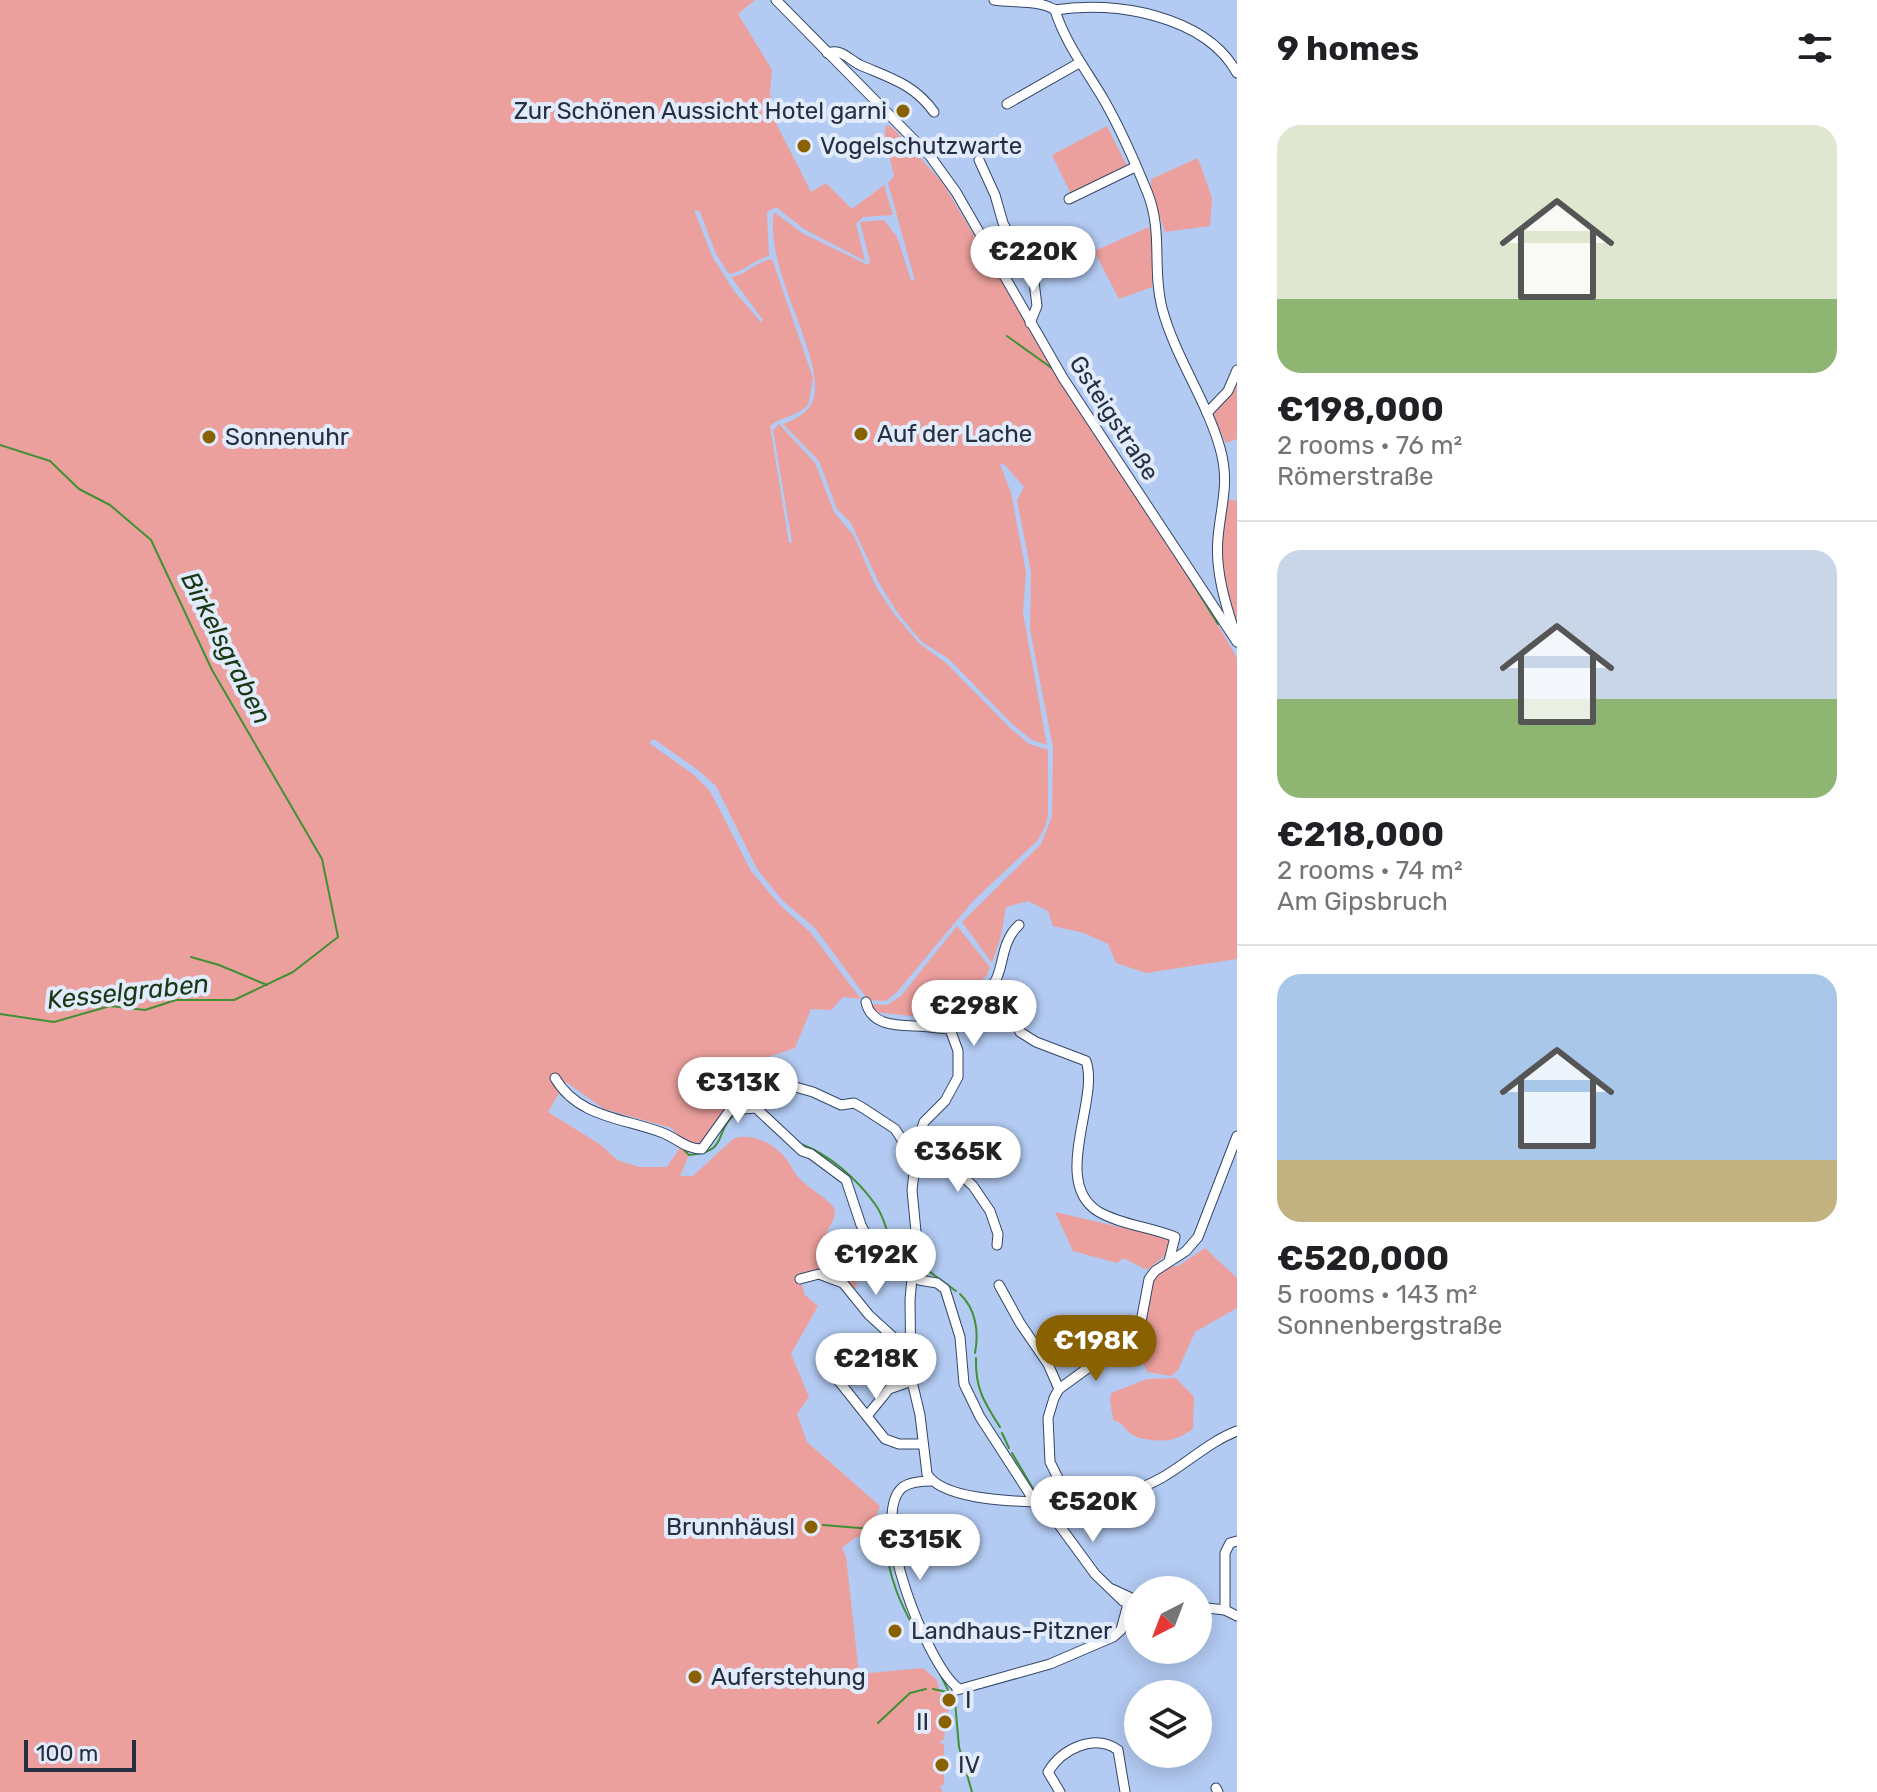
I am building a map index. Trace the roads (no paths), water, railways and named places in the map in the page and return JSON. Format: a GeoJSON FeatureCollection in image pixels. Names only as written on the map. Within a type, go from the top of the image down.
{"type":"FeatureCollection","features":[{"type":"Feature","properties":{"kind":"street","name":"Gsteigstraße"},"geometry":{"type":"LineString","coordinates":[[776,0],[930,156],[956,192],[1030,323],[1164,534],[1237,641]]}},
{"type":"Feature","properties":{"kind":"street"},"geometry":{"type":"LineString","coordinates":[[994,0],[1038,0],[1048,3],[1055,10],[1079,63],[1122,134],[1147,193],[1158,227],[1162,308],[1176,347],[1207,413],[1219,445],[1226,478],[1217,557],[1226,607],[1237,641]]}},
{"type":"Feature","properties":{"kind":"street"},"geometry":{"type":"LineString","coordinates":[[1055,10],[1100,1],[1148,8],[1175,19],[1205,38],[1225,56],[1237,73]]}},
{"type":"Feature","properties":{"kind":"street","name":"Gsteigstraße"},"geometry":{"type":"LineString","coordinates":[[827,53],[833,50],[842,53],[861,65],[892,76],[934,112]]}},
{"type":"Feature","properties":{"kind":"street"},"geometry":{"type":"LineString","coordinates":[[1007,104],[1079,63]]}},
{"type":"Feature","properties":{"kind":"street"},"geometry":{"type":"LineString","coordinates":[[979,160],[995,195],[1003,223],[1034,282],[1037,306],[1030,323]]}},
{"type":"Feature","properties":{"kind":"street"},"geometry":{"type":"LineString","coordinates":[[1069,199],[1135,167]]}},
{"type":"Feature","properties":{"kind":"street"},"geometry":{"type":"LineString","coordinates":[[1207,413],[1228,391],[1237,370]]}},
{"type":"Feature","properties":{"kind":"street"},"geometry":{"type":"LineString","coordinates":[[912,1379],[912,1275],[916,1244],[912,1190],[916,1149],[924,1122],[945,1101],[958,1077],[958,1051],[950,1029],[958,1015],[995,982],[1003,952],[1012,932],[1019,925]]}},
{"type":"Feature","properties":{"kind":"street"},"geometry":{"type":"LineString","coordinates":[[995,982],[1001,987],[1020,1032],[1036,1042],[1086,1061],[1090,1079],[1080,1123],[1077,1172],[1087,1203],[1100,1213],[1175,1237],[1191,1246]]}},
{"type":"Feature","properties":{"kind":"street"},"geometry":{"type":"LineString","coordinates":[[866,1002],[875,1015],[897,1027],[950,1029]]}},
{"type":"Feature","properties":{"kind":"street"},"geometry":{"type":"LineString","coordinates":[[555,1078],[561,1089],[599,1115],[668,1134],[691,1149],[702,1149],[730,1110],[756,1108],[802,1151],[811,1154],[846,1180],[868,1239],[919,1280],[941,1285],[948,1293],[960,1337],[966,1391],[1035,1502],[1054,1518],[1090,1569],[1112,1589],[1124,1593]]}},
{"type":"Feature","properties":{"kind":"street"},"geometry":{"type":"LineString","coordinates":[[767,1079],[813,1092],[841,1105],[854,1103],[895,1129],[901,1139],[937,1158],[968,1180],[993,1218],[998,1234],[997,1245]]}},
{"type":"Feature","properties":{"kind":"street"},"geometry":{"type":"LineString","coordinates":[[1068,1498],[1050,1462],[1048,1418],[1059,1389],[1129,1343],[1140,1327],[1149,1279],[1191,1246],[1200,1231],[1237,1136]]}},
{"type":"Feature","properties":{"kind":"street"},"geometry":{"type":"LineString","coordinates":[[1169,1261],[1175,1237]]}},
{"type":"Feature","properties":{"kind":"street"},"geometry":{"type":"LineString","coordinates":[[800,1279],[819,1274],[843,1283],[869,1315],[903,1346],[920,1415],[927,1474],[933,1481],[973,1496],[1035,1502]]}},
{"type":"Feature","properties":{"kind":"street"},"geometry":{"type":"LineString","coordinates":[[999,1285],[1048,1364],[1059,1389]]}},
{"type":"Feature","properties":{"kind":"street"},"geometry":{"type":"LineString","coordinates":[[826,1365],[885,1439],[893,1443],[923,1444]]}},
{"type":"Feature","properties":{"kind":"street"},"geometry":{"type":"LineString","coordinates":[[867,1416],[889,1389],[912,1379]]}},
{"type":"Feature","properties":{"kind":"street"},"geometry":{"type":"LineString","coordinates":[[1054,1518],[1068,1498],[1077,1493],[1108,1494],[1150,1485],[1237,1431]]}},
{"type":"Feature","properties":{"kind":"street"},"geometry":{"type":"LineString","coordinates":[[933,1481],[907,1485],[896,1497],[893,1506],[895,1543],[911,1610],[956,1690],[1050,1664],[1113,1637],[1124,1624]]}},
{"type":"Feature","properties":{"kind":"street"},"geometry":{"type":"LineString","coordinates":[[1225,1610],[1225,1553],[1230,1543],[1237,1541]]}},
{"type":"Feature","properties":{"kind":"street"},"geometry":{"type":"LineString","coordinates":[[1212,1609],[1237,1616]]}},
{"type":"Feature","properties":{"kind":"street"},"geometry":{"type":"LineString","coordinates":[[1060,1792],[1048,1772],[1064,1756],[1086,1743],[1096,1742],[1109,1743],[1118,1750],[1125,1792]]}},
{"type":"Feature","properties":{"kind":"waterway"},"geometry":{"type":"LineString","coordinates":[[1007,336],[1053,369]]}},
{"type":"Feature","properties":{"kind":"waterway","name":"Birkelsgraben"},"geometry":{"type":"LineString","coordinates":[[0,445],[50,461],[79,489],[110,505],[151,540],[212,670],[322,859],[338,937],[293,972],[234,1000],[176,1000],[145,1010],[110,1006],[54,1022],[0,1014]]}},
{"type":"Feature","properties":{"kind":"waterway"},"geometry":{"type":"LineString","coordinates":[[1185,571],[1218,624]]}},
{"type":"Feature","properties":{"kind":"waterway","name":"Kesselgraben"},"geometry":{"type":"LineString","coordinates":[[191,957],[267,985]]}},
{"type":"Feature","properties":{"kind":"waterway"},"geometry":{"type":"LineString","coordinates":[[684,1150],[689,1155],[711,1150],[729,1120],[737,1113]]}},
{"type":"Feature","properties":{"kind":"waterway"},"geometry":{"type":"LineString","coordinates":[[801,1144],[832,1161],[860,1186],[880,1212],[894,1244],[909,1255]]}},
{"type":"Feature","properties":{"kind":"waterway"},"geometry":{"type":"LineString","coordinates":[[919,1264],[956,1291]]}},
{"type":"Feature","properties":{"kind":"waterway"},"geometry":{"type":"LineString","coordinates":[[960,1294],[970,1307],[975,1321],[975,1353]]}},
{"type":"Feature","properties":{"kind":"waterway"},"geometry":{"type":"LineString","coordinates":[[976,1358],[982,1394],[1000,1427]]}},
{"type":"Feature","properties":{"kind":"waterway"},"geometry":{"type":"LineString","coordinates":[[1002,1433],[1009,1448]]}},
{"type":"Feature","properties":{"kind":"waterway"},"geometry":{"type":"LineString","coordinates":[[1012,1453],[1039,1499]]}},
{"type":"Feature","properties":{"kind":"waterway"},"geometry":{"type":"LineString","coordinates":[[823,1525],[884,1530],[888,1563],[897,1592],[925,1647]]}},
{"type":"Feature","properties":{"kind":"waterway"},"geometry":{"type":"LineString","coordinates":[[938,1670],[951,1696]]}},
{"type":"Feature","properties":{"kind":"waterway"},"geometry":{"type":"LineString","coordinates":[[878,1723],[910,1693],[926,1689]]}},
{"type":"Feature","properties":{"kind":"waterway"},"geometry":{"type":"LineString","coordinates":[[933,1689],[947,1692]]}},
{"type":"Feature","properties":{"kind":"waterway"},"geometry":{"type":"LineString","coordinates":[[955,1702],[959,1747],[972,1792]]}},
{"type":"Feature","properties":{"kind":"place","name":"Zur Schönen Aussicht Hotel garni"},"geometry":{"type":"Point","coordinates":[903,111]}},
{"type":"Feature","properties":{"kind":"place","name":"Vogelschutzwarte"},"geometry":{"type":"Point","coordinates":[804,146]}},
{"type":"Feature","properties":{"kind":"place","name":"Auf der Lache"},"geometry":{"type":"Point","coordinates":[861,434]}},
{"type":"Feature","properties":{"kind":"place","name":"Sonnenuhr"},"geometry":{"type":"Point","coordinates":[209,437]}},
{"type":"Feature","properties":{"kind":"place","name":"Brunnhäusl"},"geometry":{"type":"Point","coordinates":[811,1527]}},
{"type":"Feature","properties":{"kind":"place","name":"Landhaus-Pitzner"},"geometry":{"type":"Point","coordinates":[895,1631]}},
{"type":"Feature","properties":{"kind":"place","name":"Auferstehung"},"geometry":{"type":"Point","coordinates":[695,1677]}},
{"type":"Feature","properties":{"kind":"place","name":"I"},"geometry":{"type":"Point","coordinates":[949,1700]}},
{"type":"Feature","properties":{"kind":"place","name":"II"},"geometry":{"type":"Point","coordinates":[945,1722]}},
{"type":"Feature","properties":{"kind":"place","name":"IV"},"geometry":{"type":"Point","coordinates":[942,1765]}}]}
